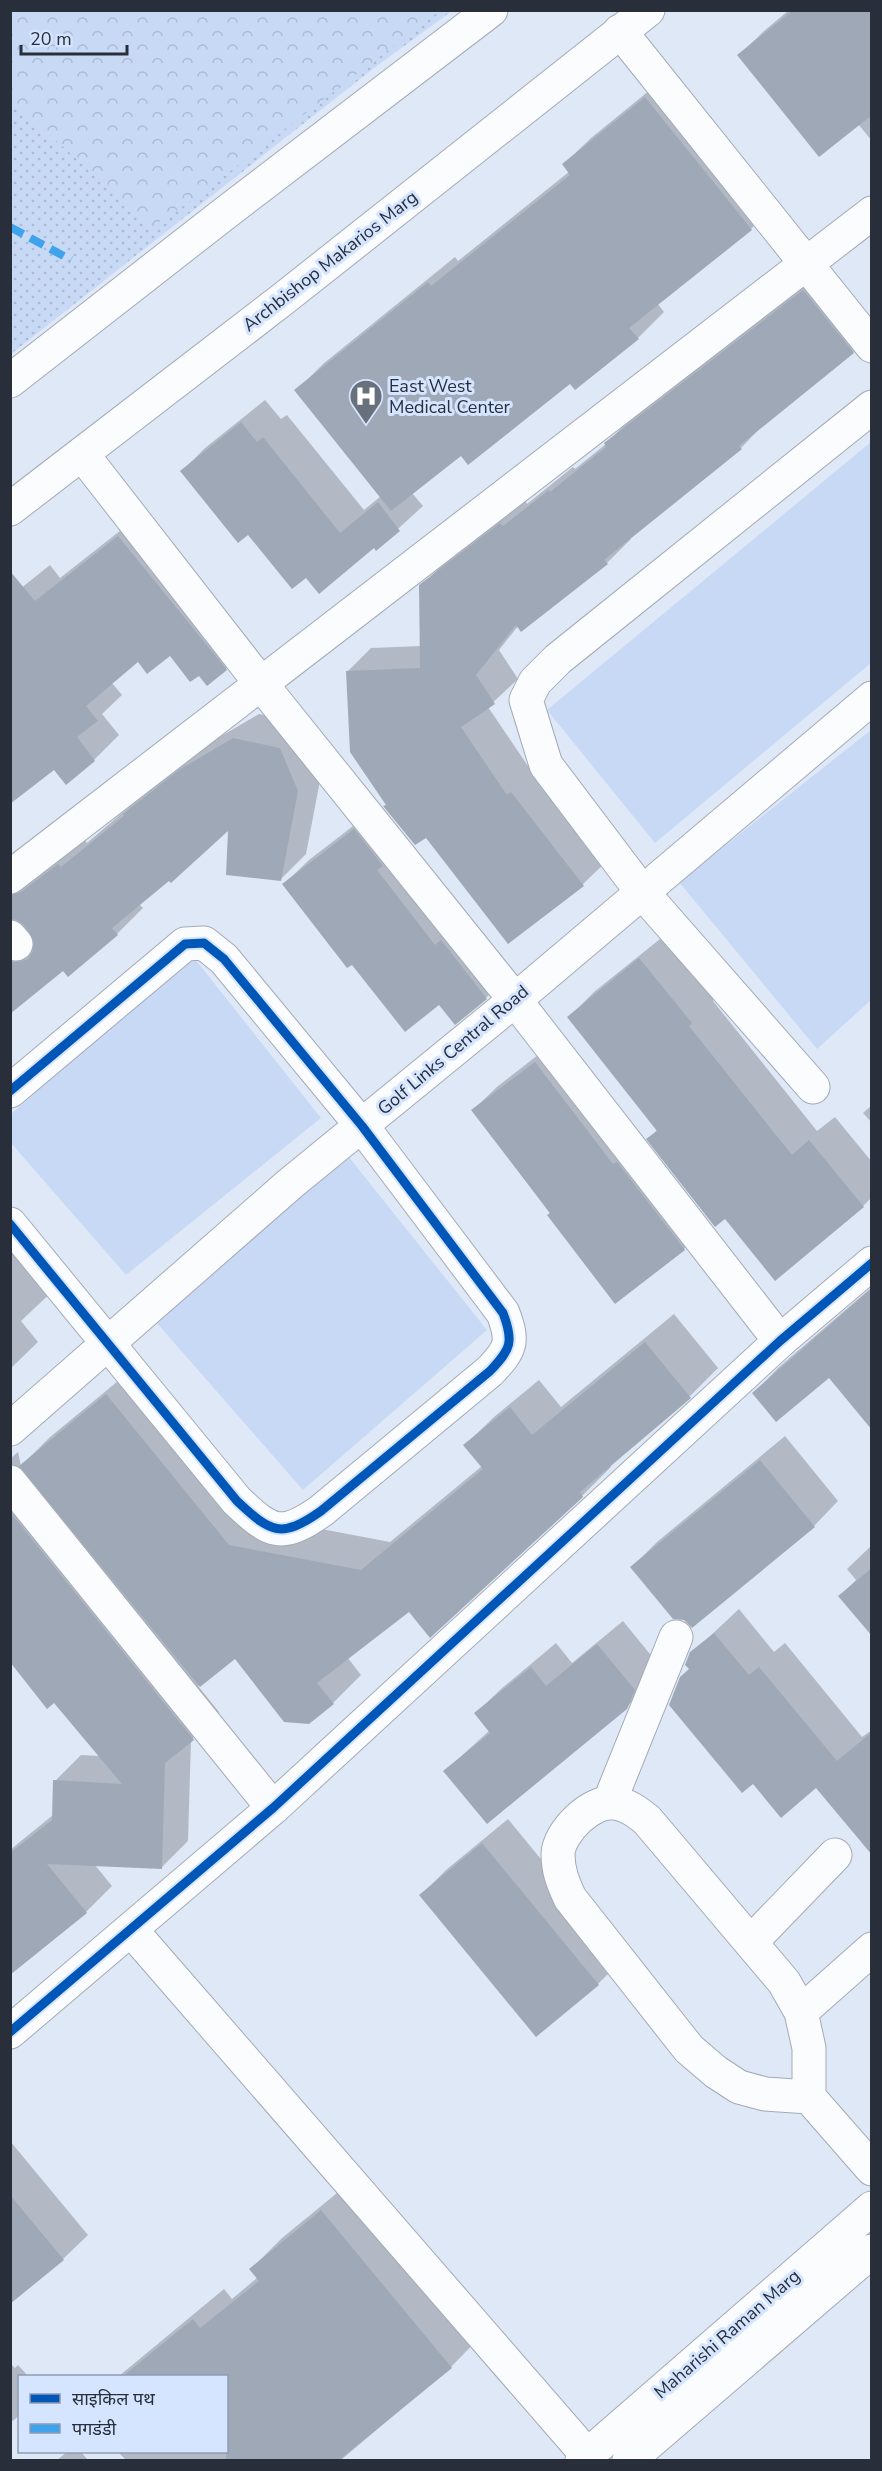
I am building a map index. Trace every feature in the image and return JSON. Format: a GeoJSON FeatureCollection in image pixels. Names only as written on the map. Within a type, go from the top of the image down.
{"type":"FeatureCollection","features":[{"type":"Feature","properties":{"kind":"street"},"geometry":{"type":"LineString","coordinates":[[10,381],[491,10]]}},
{"type":"Feature","properties":{"kind":"street","name":"Archbishop Makarios Marg"},"geometry":{"type":"LineString","coordinates":[[10,509],[292,291],[648,10]]}},
{"type":"Feature","properties":{"kind":"street"},"geometry":{"type":"LineString","coordinates":[[620,31],[872,346]]}},
{"type":"Feature","properties":{"kind":"street"},"geometry":{"type":"LineString","coordinates":[[10,877],[872,213]]}},
{"type":"Feature","properties":{"kind":"street"},"geometry":{"type":"LineString","coordinates":[[813,1087],[642,892],[546,765],[526,700],[535,682],[558,659],[872,407]]}},
{"type":"Feature","properties":{"kind":"street"},"geometry":{"type":"LineString","coordinates":[[82,454],[262,685],[514,1000],[780,1341]]}},
{"type":"Feature","properties":{"kind":"street","name":"Golf Links Central Road"},"geometry":{"type":"LineString","coordinates":[[10,1429],[291,1183],[514,1000],[872,698]]}},
{"type":"Feature","properties":{"kind":"street"},"geometry":{"type":"LineString","coordinates":[[10,1092],[185,944],[204,943],[224,959],[362,1126],[503,1312],[510,1332],[506,1353],[490,1371],[321,1511],[299,1527],[277,1530],[258,1521],[237,1501],[10,1224]]}},
{"type":"Feature","properties":{"kind":"street"},"geometry":{"type":"LineString","coordinates":[[10,2032],[273,1808],[780,1341],[872,1263]]}},
{"type":"Feature","properties":{"kind":"street"},"geometry":{"type":"LineString","coordinates":[[10,1482],[273,1808]]}},
{"type":"Feature","properties":{"kind":"street"},"geometry":{"type":"LineString","coordinates":[[609,1803],[676,1637]]}},
{"type":"Feature","properties":{"kind":"street"},"geometry":{"type":"LineString","coordinates":[[809,2097],[765,2094],[739,2087],[716,2072],[689,2049],[570,1898],[559,1872],[558,1851],[566,1830],[591,1809],[613,1802],[632,1808],[647,1820],[784,1982],[801,2012],[808,2048],[809,2097],[872,2169]]}},
{"type":"Feature","properties":{"kind":"street"},"geometry":{"type":"LineString","coordinates":[[751,1942],[835,1856]]}},
{"type":"Feature","properties":{"kind":"street"},"geometry":{"type":"LineString","coordinates":[[132,1930],[585,2458]]}},
{"type":"Feature","properties":{"kind":"street"},"geometry":{"type":"LineString","coordinates":[[801,2012],[872,1949]]}},
{"type":"Feature","properties":{"kind":"street","name":"Maharishi Raman Marg"},"geometry":{"type":"LineString","coordinates":[[585,2458],[872,2208]]}},
{"type":"Feature","properties":{"kind":"street","name":"Maharishi Raman Marg"},"geometry":{"type":"LineString","coordinates":[[629,2460],[872,2251]]}},
{"type":"Feature","properties":{"kind":"green space"},"geometry":{"type":"Polygon","coordinates":[[[11,10],[439,11],[195,198],[153,226],[11,101],[11,10]]]}},
{"type":"Feature","properties":{"kind":"green space"},"geometry":{"type":"Polygon","coordinates":[[[11,11],[452,11],[374,68],[11,354],[11,11]]]}},
{"type":"Feature","properties":{"kind":"green space"},"geometry":{"type":"Polygon","coordinates":[[[871,442],[871,663],[655,843],[547,710],[871,442]]]}},
{"type":"Feature","properties":{"kind":"green space"},"geometry":{"type":"Polygon","coordinates":[[[871,730],[871,1000],[817,1049],[679,882],[871,730]]]}},
{"type":"Feature","properties":{"kind":"green space"},"geometry":{"type":"Polygon","coordinates":[[[191,954],[321,1118],[126,1275],[11,1143],[10,1115],[191,954]]]}},
{"type":"Feature","properties":{"kind":"green space"},"geometry":{"type":"Polygon","coordinates":[[[348,1156],[487,1330],[303,1490],[156,1322],[348,1156]]]}},
{"type":"Feature","properties":{"kind":"building"},"geometry":{"type":"Polygon","coordinates":[[[793,10],[872,10],[872,115],[819,157],[737,55],[793,10]]]}},
{"type":"Feature","properties":{"kind":"building"},"geometry":{"type":"Polygon","coordinates":[[[645,97],[752,230],[629,328],[639,339],[575,390],[570,384],[468,465],[461,456],[391,511],[294,390],[428,282],[431,286],[570,175],[562,164],[645,97]]]}},
{"type":"Feature","properties":{"kind":"building"},"geometry":{"type":"Polygon","coordinates":[[[803,290],[854,353],[739,446],[742,449],[604,560],[608,564],[521,632],[516,625],[476,675],[495,704],[461,727],[507,795],[511,792],[584,886],[508,944],[426,838],[415,845],[383,806],[386,805],[350,752],[346,671],[420,668],[419,585],[500,523],[503,526],[549,490],[550,492],[606,447],[604,443],[803,290]]]}},
{"type":"Feature","properties":{"kind":"building"},"geometry":{"type":"Polygon","coordinates":[[[241,422],[257,442],[263,437],[340,533],[378,502],[400,531],[376,551],[374,548],[319,594],[306,578],[292,589],[248,535],[238,543],[180,471],[241,422]]]}},
{"type":"Feature","properties":{"kind":"building"},"geometry":{"type":"Polygon","coordinates":[[[118,536],[227,670],[207,686],[199,676],[190,682],[170,656],[147,674],[138,662],[86,706],[98,721],[77,737],[95,761],[66,785],[54,770],[10,804],[10,571],[35,601],[118,536]]]}},
{"type":"Feature","properties":{"kind":"building"},"geometry":{"type":"Polygon","coordinates":[[[233,738],[280,748],[298,791],[281,881],[226,875],[228,831],[171,883],[169,881],[112,928],[118,935],[68,977],[63,971],[10,1014],[10,962],[28,959],[33,951],[34,941],[24,925],[17,920],[10,919],[10,895],[21,892],[58,864],[61,867],[179,770],[233,738]]]}},
{"type":"Feature","properties":{"kind":"building"},"geometry":{"type":"Polygon","coordinates":[[[354,829],[383,866],[377,870],[435,945],[441,940],[487,999],[455,1025],[439,1005],[405,1032],[352,965],[347,968],[282,884],[354,829]]]}},
{"type":"Feature","properties":{"kind":"building"},"geometry":{"type":"Polygon","coordinates":[[[639,958],[692,1023],[689,1026],[792,1155],[809,1140],[864,1207],[775,1281],[725,1219],[715,1227],[646,1139],[657,1131],[567,1017],[639,958]]]}},
{"type":"Feature","properties":{"kind":"building"},"geometry":{"type":"Polygon","coordinates":[[[535,1062],[613,1164],[617,1162],[685,1250],[615,1304],[547,1215],[550,1213],[471,1110],[535,1062]]]}},
{"type":"Feature","properties":{"kind":"building"},"geometry":{"type":"Polygon","coordinates":[[[872,1288],[872,1430],[829,1378],[776,1422],[752,1393],[872,1288]]]}},
{"type":"Feature","properties":{"kind":"building"},"geometry":{"type":"Polygon","coordinates":[[[645,1342],[691,1398],[580,1492],[583,1497],[430,1638],[409,1612],[317,1683],[334,1704],[309,1724],[284,1722],[235,1659],[200,1687],[19,1466],[106,1394],[229,1545],[361,1570],[483,1469],[463,1445],[510,1407],[532,1435],[645,1342]]]}},
{"type":"Feature","properties":{"kind":"building"},"geometry":{"type":"Polygon","coordinates":[[[760,1460],[815,1527],[692,1628],[684,1620],[673,1619],[630,1567],[760,1460]]]}},
{"type":"Feature","properties":{"kind":"building"},"geometry":{"type":"Polygon","coordinates":[[[10,1512],[194,1740],[165,1763],[162,1869],[47,1864],[87,1913],[10,1975],[10,1853],[52,1820],[53,1780],[122,1784],[54,1703],[47,1709],[10,1662],[10,1512]]]}},
{"type":"Feature","properties":{"kind":"building"},"geometry":{"type":"Polygon","coordinates":[[[872,1568],[872,1636],[838,1596],[872,1568]]]}},
{"type":"Feature","properties":{"kind":"building"},"geometry":{"type":"Polygon","coordinates":[[[714,1633],[749,1675],[759,1667],[837,1761],[872,1732],[872,1855],[816,1788],[781,1818],[753,1784],[742,1793],[669,1705],[680,1677],[689,1669],[685,1665],[690,1652],[714,1633]]]}},
{"type":"Feature","properties":{"kind":"building"},"geometry":{"type":"Polygon","coordinates":[[[597,1644],[635,1690],[627,1709],[487,1824],[443,1771],[490,1733],[474,1713],[531,1667],[546,1686],[597,1644]]]}},
{"type":"Feature","properties":{"kind":"building"},"geometry":{"type":"Polygon","coordinates":[[[482,1843],[599,1985],[536,2037],[419,1895],[482,1843]]]}},
{"type":"Feature","properties":{"kind":"building"},"geometry":{"type":"Polygon","coordinates":[[[10,2195],[64,2260],[10,2304],[10,2195]]]}},
{"type":"Feature","properties":{"kind":"building"},"geometry":{"type":"Polygon","coordinates":[[[321,2210],[452,2368],[339,2460],[226,2460],[226,2453],[228,2453],[228,2375],[124,2375],[193,2319],[200,2328],[259,2281],[249,2269],[321,2210]]]}},
{"type":"Feature","properties":{"kind":"marked path"},"geometry":{"type":"LineString","coordinates":[[10,227],[71,260]]}},
{"type":"Feature","properties":{"kind":"cycle path"},"geometry":{"type":"LineString","coordinates":[[10,1091],[185,944],[204,943],[224,959],[362,1126],[503,1313],[509,1331],[508,1345],[502,1357],[490,1371],[321,1511],[296,1526],[277,1529],[259,1520],[237,1501],[10,1224]]}},
{"type":"Feature","properties":{"kind":"cycle path"},"geometry":{"type":"LineString","coordinates":[[10,2032],[273,1808],[780,1341],[872,1263]]}},
{"type":"Feature","properties":{"kind":"place","name":"East West Medical Center"},"geometry":{"type":"Point","coordinates":[366,425]}}]}
